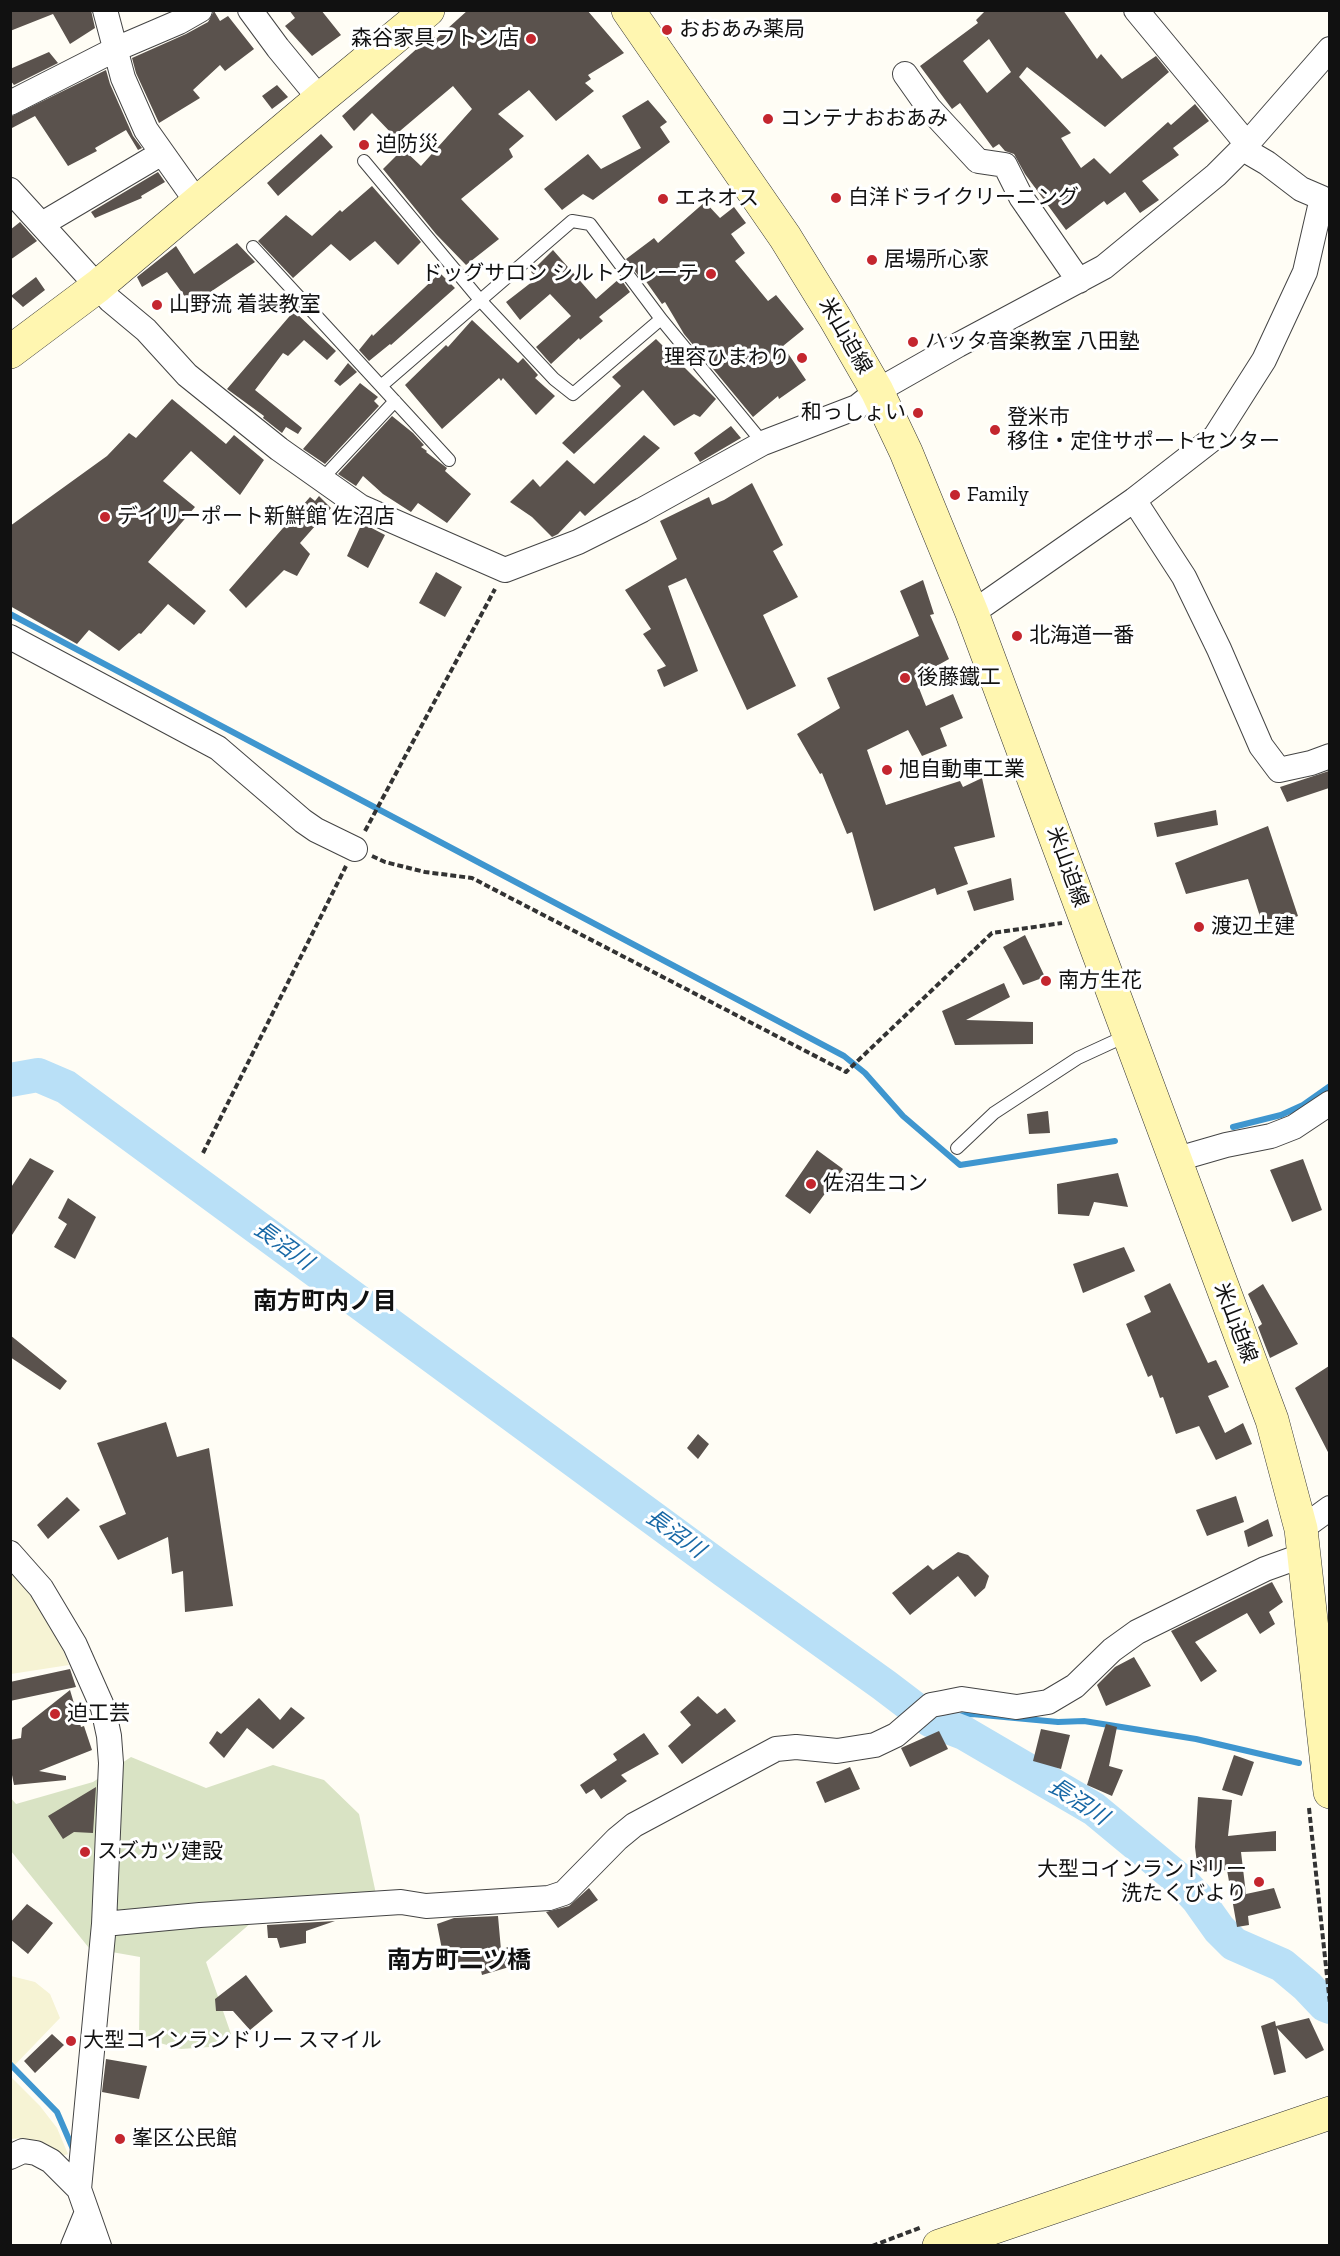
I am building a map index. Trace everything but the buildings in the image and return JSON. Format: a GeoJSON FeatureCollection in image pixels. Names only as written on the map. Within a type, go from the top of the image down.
{"type":"FeatureCollection","features":[{"type":"Feature","properties":{"kind":"main road"},"geometry":{"type":"LineString","coordinates":[[10,352],[98,286],[428,10]]}},
{"type":"Feature","properties":{"kind":"main road","name":"米山迫線"},"geometry":{"type":"LineString","coordinates":[[628,10],[785,237],[877,391],[906,452],[972,613],[1070,926],[1128,1035],[1272,1420],[1303,1542],[1329,1783]]}},
{"type":"Feature","properties":{"kind":"main road"},"geometry":{"type":"LineString","coordinates":[[939,2246],[988,2237],[1329,2113]]}},
{"type":"Feature","properties":{"kind":"street"},"geometry":{"type":"LineString","coordinates":[[105,10],[123,78],[142,120],[197,202]]}},
{"type":"Feature","properties":{"kind":"street"},"geometry":{"type":"LineString","coordinates":[[10,104],[116,49],[179,22],[200,10]]}},
{"type":"Feature","properties":{"kind":"street"},"geometry":{"type":"LineString","coordinates":[[250,10],[320,99]]}},
{"type":"Feature","properties":{"kind":"street"},"geometry":{"type":"LineString","coordinates":[[972,613],[1134,500],[1215,437],[1264,360],[1305,272],[1326,201],[1301,189],[1245,146],[1136,10]]}},
{"type":"Feature","properties":{"kind":"street"},"geometry":{"type":"LineString","coordinates":[[10,189],[110,300],[146,330],[187,375],[279,449],[361,507],[506,570],[578,542],[642,510],[763,443],[857,407],[877,391],[977,334],[1104,267],[1215,175],[1245,146],[1329,49]]}},
{"type":"Feature","properties":{"kind":"street"},"geometry":{"type":"LineString","coordinates":[[905,74],[929,108],[978,160],[1005,165],[1022,197],[1079,280]]}},
{"type":"Feature","properties":{"kind":"street"},"geometry":{"type":"LineString","coordinates":[[42,224],[162,153]]}},
{"type":"Feature","properties":{"kind":"street"},"geometry":{"type":"LineString","coordinates":[[1134,500],[1184,577],[1219,649],[1261,746],[1279,770],[1311,763],[1329,756]]}},
{"type":"Feature","properties":{"kind":"street"},"geometry":{"type":"LineString","coordinates":[[10,637],[218,748],[316,830],[359,841]]}},
{"type":"Feature","properties":{"kind":"street"},"geometry":{"type":"LineString","coordinates":[[1172,1153],[1271,1136],[1294,1127],[1329,1103]]}},
{"type":"Feature","properties":{"kind":"street"},"geometry":{"type":"LineString","coordinates":[[104,1924],[200,1915],[401,1902],[426,1906],[549,1898],[564,1893],[617,1839],[634,1825],[776,1749],[796,1747],[837,1751],[875,1744],[896,1735],[931,1705],[962,1699],[1017,1707],[1048,1702],[1075,1686],[1112,1650],[1137,1632],[1265,1569],[1303,1542],[1329,1508]]}},
{"type":"Feature","properties":{"kind":"street"},"geometry":{"type":"LineString","coordinates":[[10,1553],[41,1588],[75,1645],[103,1708],[109,1736],[111,1763],[104,1924],[79,2189],[99,2246]]}},
{"type":"Feature","properties":{"kind":"street"},"geometry":{"type":"LineString","coordinates":[[10,2157],[23,2151],[36,2153],[51,2161],[79,2189]]}},
{"type":"Feature","properties":{"kind":"street"},"geometry":{"type":"LineString","coordinates":[[73,2246],[87,2212]]}},
{"type":"Feature","properties":{"kind":"lane"},"geometry":{"type":"LineString","coordinates":[[364,161],[480,300],[554,379],[573,394],[661,319]]}},
{"type":"Feature","properties":{"kind":"lane"},"geometry":{"type":"LineString","coordinates":[[381,386],[572,221],[590,224],[661,319],[763,443]]}},
{"type":"Feature","properties":{"kind":"lane"},"geometry":{"type":"LineString","coordinates":[[253,247],[449,460]]}},
{"type":"Feature","properties":{"kind":"lane"},"geometry":{"type":"LineString","coordinates":[[322,479],[395,401]]}},
{"type":"Feature","properties":{"kind":"lane"},"geometry":{"type":"LineString","coordinates":[[957,1148],[994,1113],[1078,1058],[1128,1035]]}},
{"type":"Feature","properties":{"kind":"path"},"geometry":{"type":"LineString","coordinates":[[203,1153],[359,841],[506,570]]}},
{"type":"Feature","properties":{"kind":"path"},"geometry":{"type":"LineString","coordinates":[[359,841],[385,862],[425,872],[472,878],[846,1072],[992,933],[1070,926]]}},
{"type":"Feature","properties":{"kind":"path"},"geometry":{"type":"LineString","coordinates":[[1055,913],[1070,926]]}},
{"type":"Feature","properties":{"kind":"path"},"geometry":{"type":"LineString","coordinates":[[1328,1992],[1329,2004]]}},
{"type":"Feature","properties":{"kind":"shaded area"},"geometry":{"type":"Polygon","coordinates":[[[10,1569],[24,1583],[58,1638],[69,1665],[11,1674],[10,1569]]]}},
{"type":"Feature","properties":{"kind":"shaded area"},"geometry":{"type":"Polygon","coordinates":[[[11,1976],[35,1982],[50,1994],[60,2018],[11,2069],[11,1976]]]}},
{"type":"Feature","properties":{"kind":"shaded area"},"geometry":{"type":"Polygon","coordinates":[[[10,2076],[40,2106],[57,2128],[68,2154],[59,2157],[45,2145],[23,2138],[11,2139],[10,2076]]]}},
{"type":"Feature","properties":{"kind":"green space"},"geometry":{"type":"Polygon","coordinates":[[[131,1757],[206,1788],[273,1765],[324,1780],[359,1814],[376,1894],[275,1902],[206,1962],[231,2034],[209,2047],[181,2049],[139,2037],[140,1957],[89,1948],[11,1851],[10,1797],[16,1804],[93,1782],[131,1757]]]}},
{"type":"Feature","properties":{"kind":"waterway"},"geometry":{"type":"LineString","coordinates":[[10,614],[844,1056],[865,1073],[903,1116],[960,1165],[1115,1141]]}},
{"type":"Feature","properties":{"kind":"waterway","name":"長沼川"},"geometry":{"type":"LineString","coordinates":[[10,1080],[38,1075],[66,1087],[930,1720],[964,1733],[1094,1809],[1181,1881],[1197,1898],[1219,1929],[1234,1944],[1282,1965],[1330,2007]]}},
{"type":"Feature","properties":{"kind":"waterway"},"geometry":{"type":"LineString","coordinates":[[1233,1127],[1281,1115],[1303,1105],[1330,1086]]}},
{"type":"Feature","properties":{"kind":"waterway"},"geometry":{"type":"LineString","coordinates":[[930,1720],[972,1714],[1058,1722],[1084,1721],[1196,1739],[1299,1763]]}},
{"type":"Feature","properties":{"kind":"waterway"},"geometry":{"type":"LineString","coordinates":[[10,2064],[57,2112],[73,2149]]}},
{"type":"Feature","properties":{"kind":"place","name":"おおあみ薬局"},"geometry":{"type":"Point","coordinates":[667,30]}},
{"type":"Feature","properties":{"kind":"place","name":"森谷家具フトン店"},"geometry":{"type":"Point","coordinates":[531,39]}},
{"type":"Feature","properties":{"kind":"place","name":"コンテナおおあみ"},"geometry":{"type":"Point","coordinates":[768,119]}},
{"type":"Feature","properties":{"kind":"place","name":"迫防災"},"geometry":{"type":"Point","coordinates":[364,145]}},
{"type":"Feature","properties":{"kind":"place","name":"白洋ドライクリーニング"},"geometry":{"type":"Point","coordinates":[836,198]}},
{"type":"Feature","properties":{"kind":"place","name":"エネオス"},"geometry":{"type":"Point","coordinates":[663,199]}},
{"type":"Feature","properties":{"kind":"place","name":"居場所心家"},"geometry":{"type":"Point","coordinates":[872,260]}},
{"type":"Feature","properties":{"kind":"place","name":"ドッグサロン シルトクレーテ"},"geometry":{"type":"Point","coordinates":[711,274]}},
{"type":"Feature","properties":{"kind":"place","name":"山野流 着装教室"},"geometry":{"type":"Point","coordinates":[157,305]}},
{"type":"Feature","properties":{"kind":"place","name":"ハッタ音楽教室 八田塾"},"geometry":{"type":"Point","coordinates":[913,342]}},
{"type":"Feature","properties":{"kind":"place","name":"理容ひまわり"},"geometry":{"type":"Point","coordinates":[802,358]}},
{"type":"Feature","properties":{"kind":"place","name":"和っしょい"},"geometry":{"type":"Point","coordinates":[918,413]}},
{"type":"Feature","properties":{"kind":"place","name":"登米市 移住・定住サポートセンター"},"geometry":{"type":"Point","coordinates":[995,430]}},
{"type":"Feature","properties":{"kind":"place","name":"Family"},"geometry":{"type":"Point","coordinates":[955,495]}},
{"type":"Feature","properties":{"kind":"place","name":"デイリーポート新鮮館 佐沼店"},"geometry":{"type":"Point","coordinates":[105,517]}},
{"type":"Feature","properties":{"kind":"place","name":"北海道一番"},"geometry":{"type":"Point","coordinates":[1017,636]}},
{"type":"Feature","properties":{"kind":"place","name":"後藤鐵工"},"geometry":{"type":"Point","coordinates":[905,678]}},
{"type":"Feature","properties":{"kind":"place","name":"旭自動車工業"},"geometry":{"type":"Point","coordinates":[887,770]}},
{"type":"Feature","properties":{"kind":"place","name":"渡辺土建"},"geometry":{"type":"Point","coordinates":[1199,927]}},
{"type":"Feature","properties":{"kind":"place","name":"南方生花"},"geometry":{"type":"Point","coordinates":[1046,981]}},
{"type":"Feature","properties":{"kind":"place","name":"佐沼生コン"},"geometry":{"type":"Point","coordinates":[811,1184]}},
{"type":"Feature","properties":{"kind":"place","name":"迫工芸"},"geometry":{"type":"Point","coordinates":[55,1714]}},
{"type":"Feature","properties":{"kind":"place","name":"スズカツ建設"},"geometry":{"type":"Point","coordinates":[85,1852]}},
{"type":"Feature","properties":{"kind":"place","name":"大型コインランドリー 洗たくびより"},"geometry":{"type":"Point","coordinates":[1259,1882]}},
{"type":"Feature","properties":{"kind":"place","name":"大型コインランドリー スマイル"},"geometry":{"type":"Point","coordinates":[71,2041]}},
{"type":"Feature","properties":{"kind":"place","name":"峯区公民館"},"geometry":{"type":"Point","coordinates":[120,2139]}},
{"type":"Feature","properties":{"kind":"district","name":"南方町内ノ目"},"geometry":{"type":"Point","coordinates":[325,1302]}},
{"type":"Feature","properties":{"kind":"district","name":"南方町二ツ橋"},"geometry":{"type":"Point","coordinates":[459,1961]}}]}
